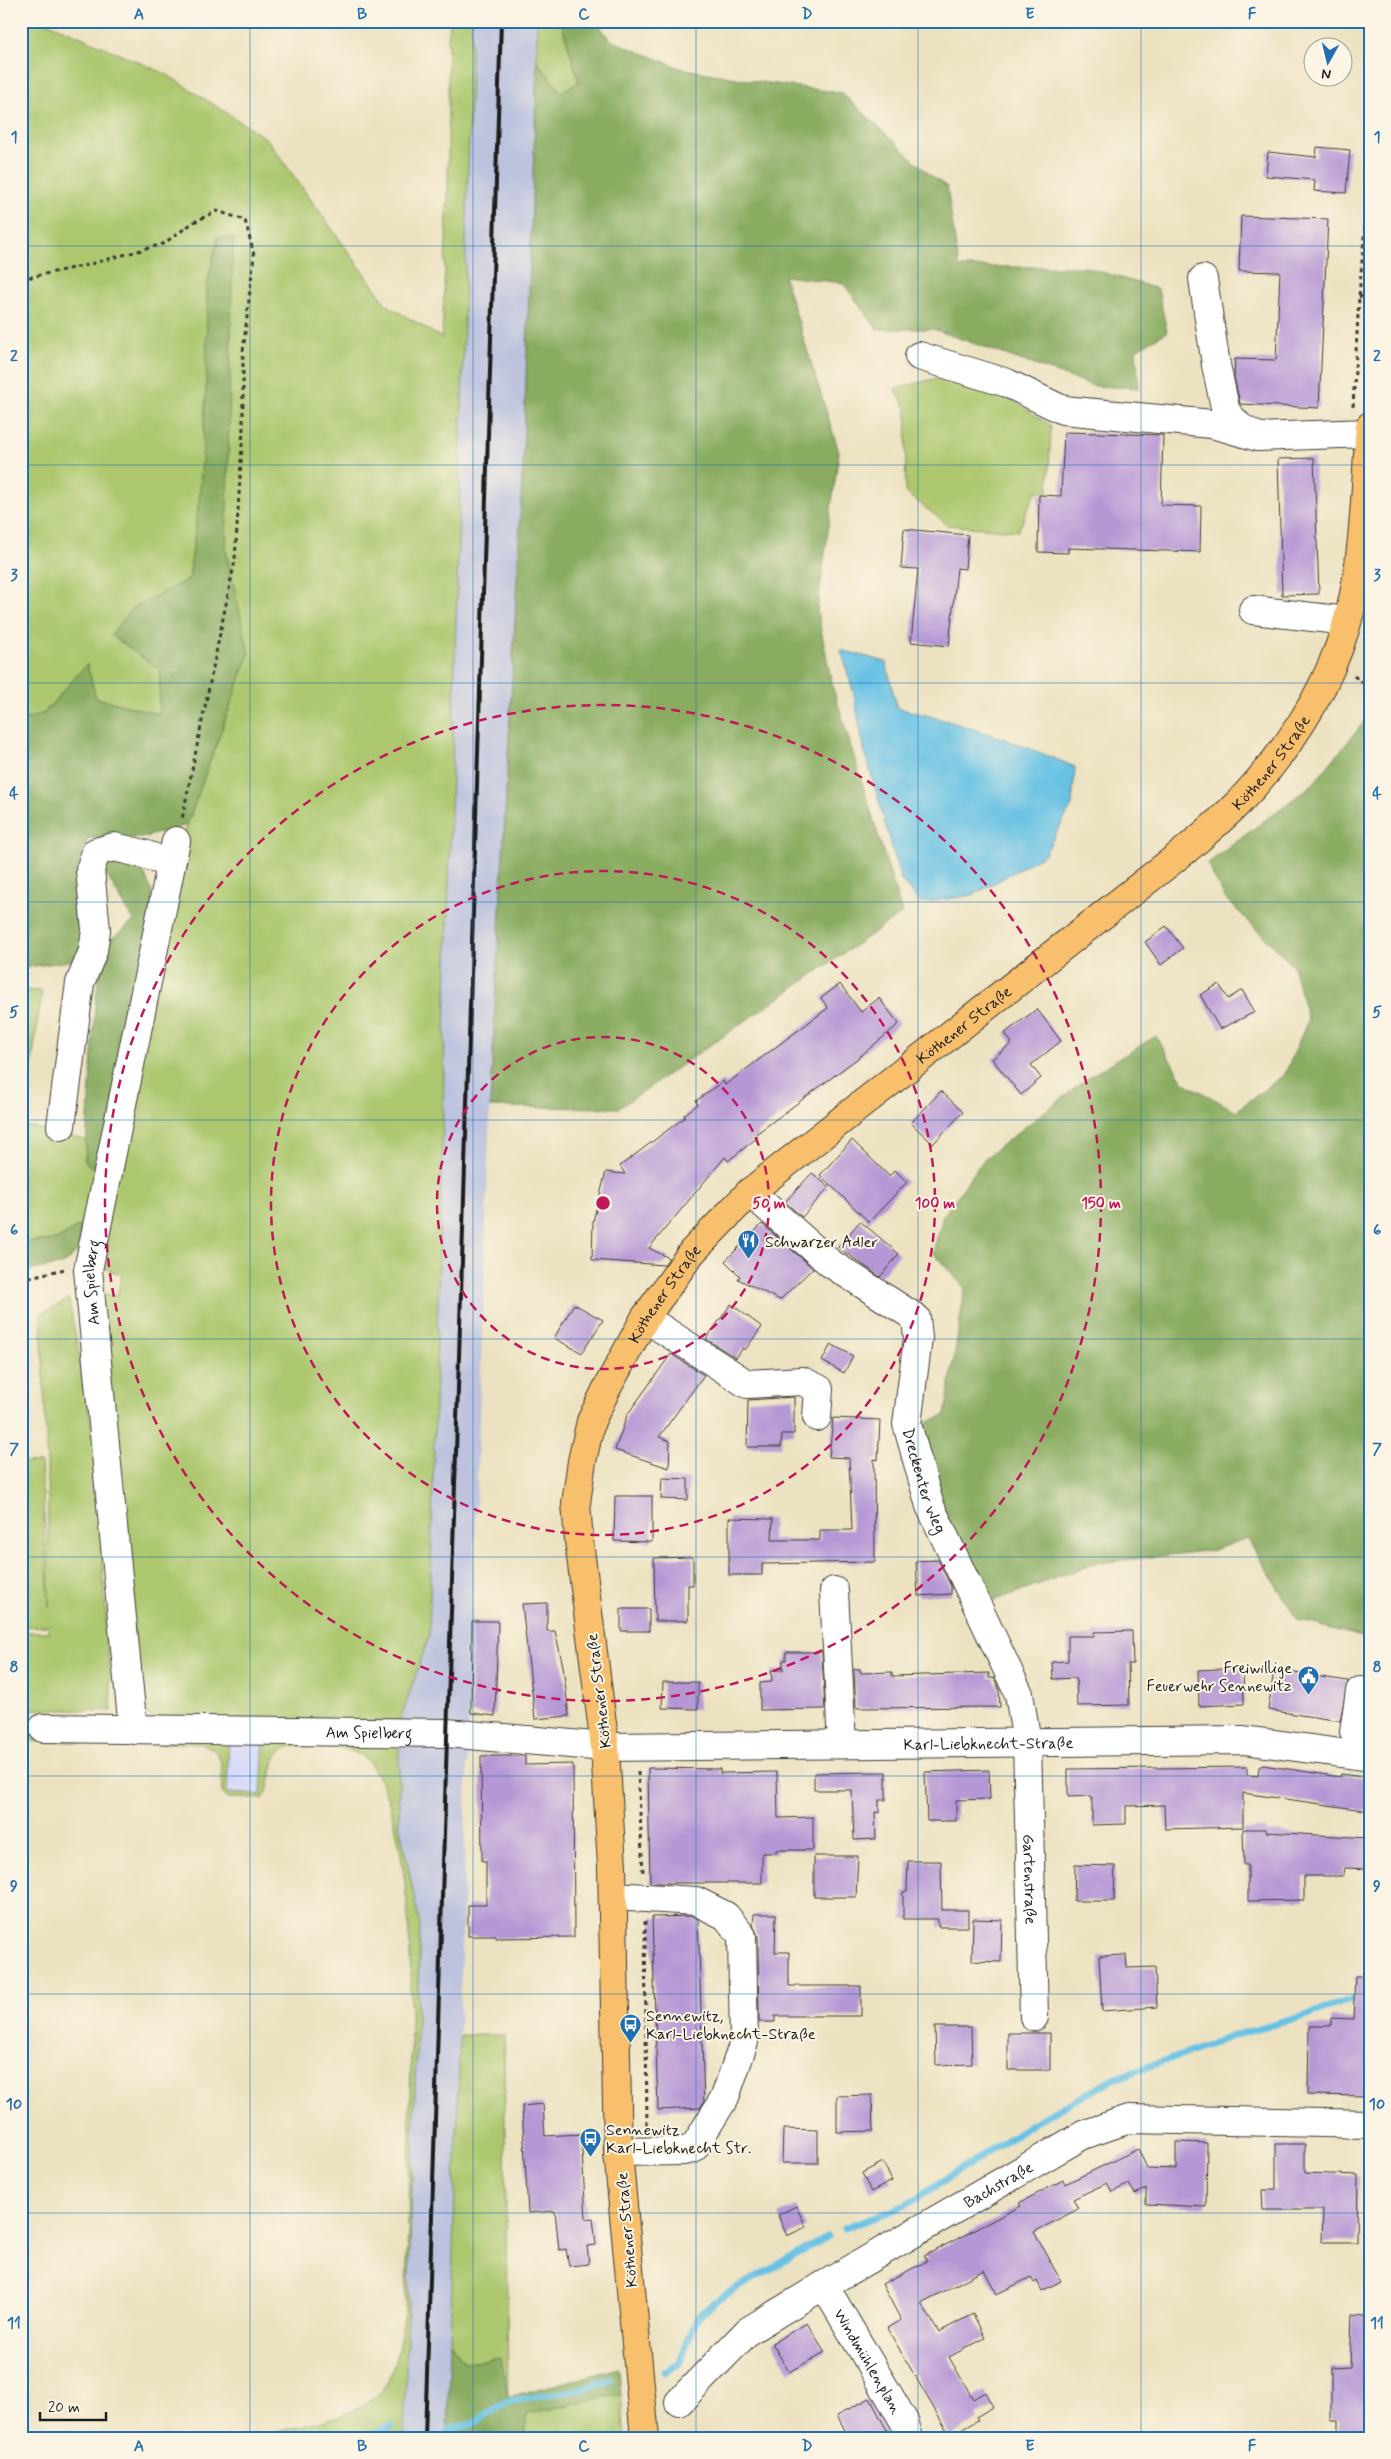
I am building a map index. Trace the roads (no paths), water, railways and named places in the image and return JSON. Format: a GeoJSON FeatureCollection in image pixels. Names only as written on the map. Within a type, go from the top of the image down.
{"type":"FeatureCollection","features":[{"type":"Feature","properties":{"kind":"main road","name":"Köthener Straße"},"geometry":{"type":"LineString","coordinates":[[645,2438],[618,2152],[613,1896],[605,1747],[579,1541],[576,1503],[582,1461],[592,1421],[608,1386],[645,1318],[692,1252],[750,1192],[1187,848],[1240,801],[1294,738],[1335,662],[1351,607],[1363,524],[1364,431]]}},
{"type":"Feature","properties":{"kind":"street"},"geometry":{"type":"LineString","coordinates":[[1203,279],[1216,366],[1226,412],[1240,427],[1258,437]]}},
{"type":"Feature","properties":{"kind":"street"},"geometry":{"type":"LineString","coordinates":[[919,356],[1007,383],[1063,410],[1212,424],[1258,437],[1364,431]]}},
{"type":"Feature","properties":{"kind":"street"},"geometry":{"type":"LineString","coordinates":[[1253,610],[1347,621]]}},
{"type":"Feature","properties":{"kind":"street","name":"Am Spielberg"},"geometry":{"type":"LineString","coordinates":[[61,1126],[80,982],[93,951],[96,930],[90,870],[96,852],[114,847],[144,854],[174,853],[88,1270],[133,1730]]}},
{"type":"Feature","properties":{"kind":"street","name":"Dreckenter Weg"},"geometry":{"type":"LineString","coordinates":[[750,1192],[830,1263],[916,1318],[918,1338],[907,1424],[930,1506],[1020,1694],[1027,1742]]}},
{"type":"Feature","properties":{"kind":"street"},"geometry":{"type":"LineString","coordinates":[[645,1318],[747,1384],[802,1381],[819,1389],[817,1417]]}},
{"type":"Feature","properties":{"kind":"street"},"geometry":{"type":"LineString","coordinates":[[834,1591],[842,1744]]}},
{"type":"Feature","properties":{"kind":"street"},"geometry":{"type":"LineString","coordinates":[[1368,1749],[1354,1732],[1360,1691],[1370,1692]]}},
{"type":"Feature","properties":{"kind":"street","name":"Am Spielberg"},"geometry":{"type":"LineString","coordinates":[[43,1728],[447,1732],[605,1747]]}},
{"type":"Feature","properties":{"kind":"street","name":"Karl-Liebknecht-Straße"},"geometry":{"type":"LineString","coordinates":[[605,1747],[1244,1740],[1368,1749]]}},
{"type":"Feature","properties":{"kind":"street","name":"Gartenstraße"},"geometry":{"type":"LineString","coordinates":[[1027,1742],[1034,2017]]}},
{"type":"Feature","properties":{"kind":"street"},"geometry":{"type":"LineString","coordinates":[[613,1896],[696,1901],[726,1916],[742,1936],[744,1990],[744,2042],[725,2097],[693,2149],[683,2151],[618,2152]]}},
{"type":"Feature","properties":{"kind":"street","name":"Bachstraße"},"geometry":{"type":"LineString","coordinates":[[679,2402],[748,2331],[824,2284],[1083,2135],[1129,2119],[1370,2124]]}},
{"type":"Feature","properties":{"kind":"street","name":"Windmühlenplan"},"geometry":{"type":"LineString","coordinates":[[824,2284],[904,2421],[909,2438]]}},
{"type":"Feature","properties":{"kind":"water"},"geometry":{"type":"Polygon","coordinates":[[[841,650],[886,662],[897,708],[988,733],[1075,767],[1072,805],[1044,855],[973,895],[920,903],[901,880],[863,745],[854,694],[841,650]]]}},
{"type":"Feature","properties":{"kind":"waterway"},"geometry":{"type":"LineString","coordinates":[[844,2229],[904,2206],[1038,2120],[1114,2079],[1236,2035],[1305,2016],[1363,1995]]}},
{"type":"Feature","properties":{"kind":"waterway"},"geometry":{"type":"LineString","coordinates":[[665,2372],[679,2364],[698,2316],[722,2296],[827,2237]]}},
{"type":"Feature","properties":{"kind":"waterway"},"geometry":{"type":"LineString","coordinates":[[450,2428],[473,2424],[506,2402],[568,2392],[611,2380]]}},
{"type":"Feature","properties":{"kind":"waterway"},"geometry":{"type":"LineString","coordinates":[[367,2438],[391,2426]]}},
{"type":"Feature","properties":{"kind":"railway"},"geometry":{"type":"LineString","coordinates":[[425,2438],[501,21]]}},
{"type":"Feature","properties":{"kind":"place","name":"Schwarzer Adler"},"geometry":{"type":"Point","coordinates":[749,1260]}},
{"type":"Feature","properties":{"kind":"place","name":"Freiwillige Feuerwehr Sennewitz"},"geometry":{"type":"Point","coordinates":[1308,1695]}},
{"type":"Feature","properties":{"kind":"place","name":"Sennewitz, Karl-Liebknecht-Straße"},"geometry":{"type":"Point","coordinates":[630,2043]}},
{"type":"Feature","properties":{"kind":"place","name":"Sennewitz Karl-Liebknecht Str."},"geometry":{"type":"Point","coordinates":[590,2157]}}]}
